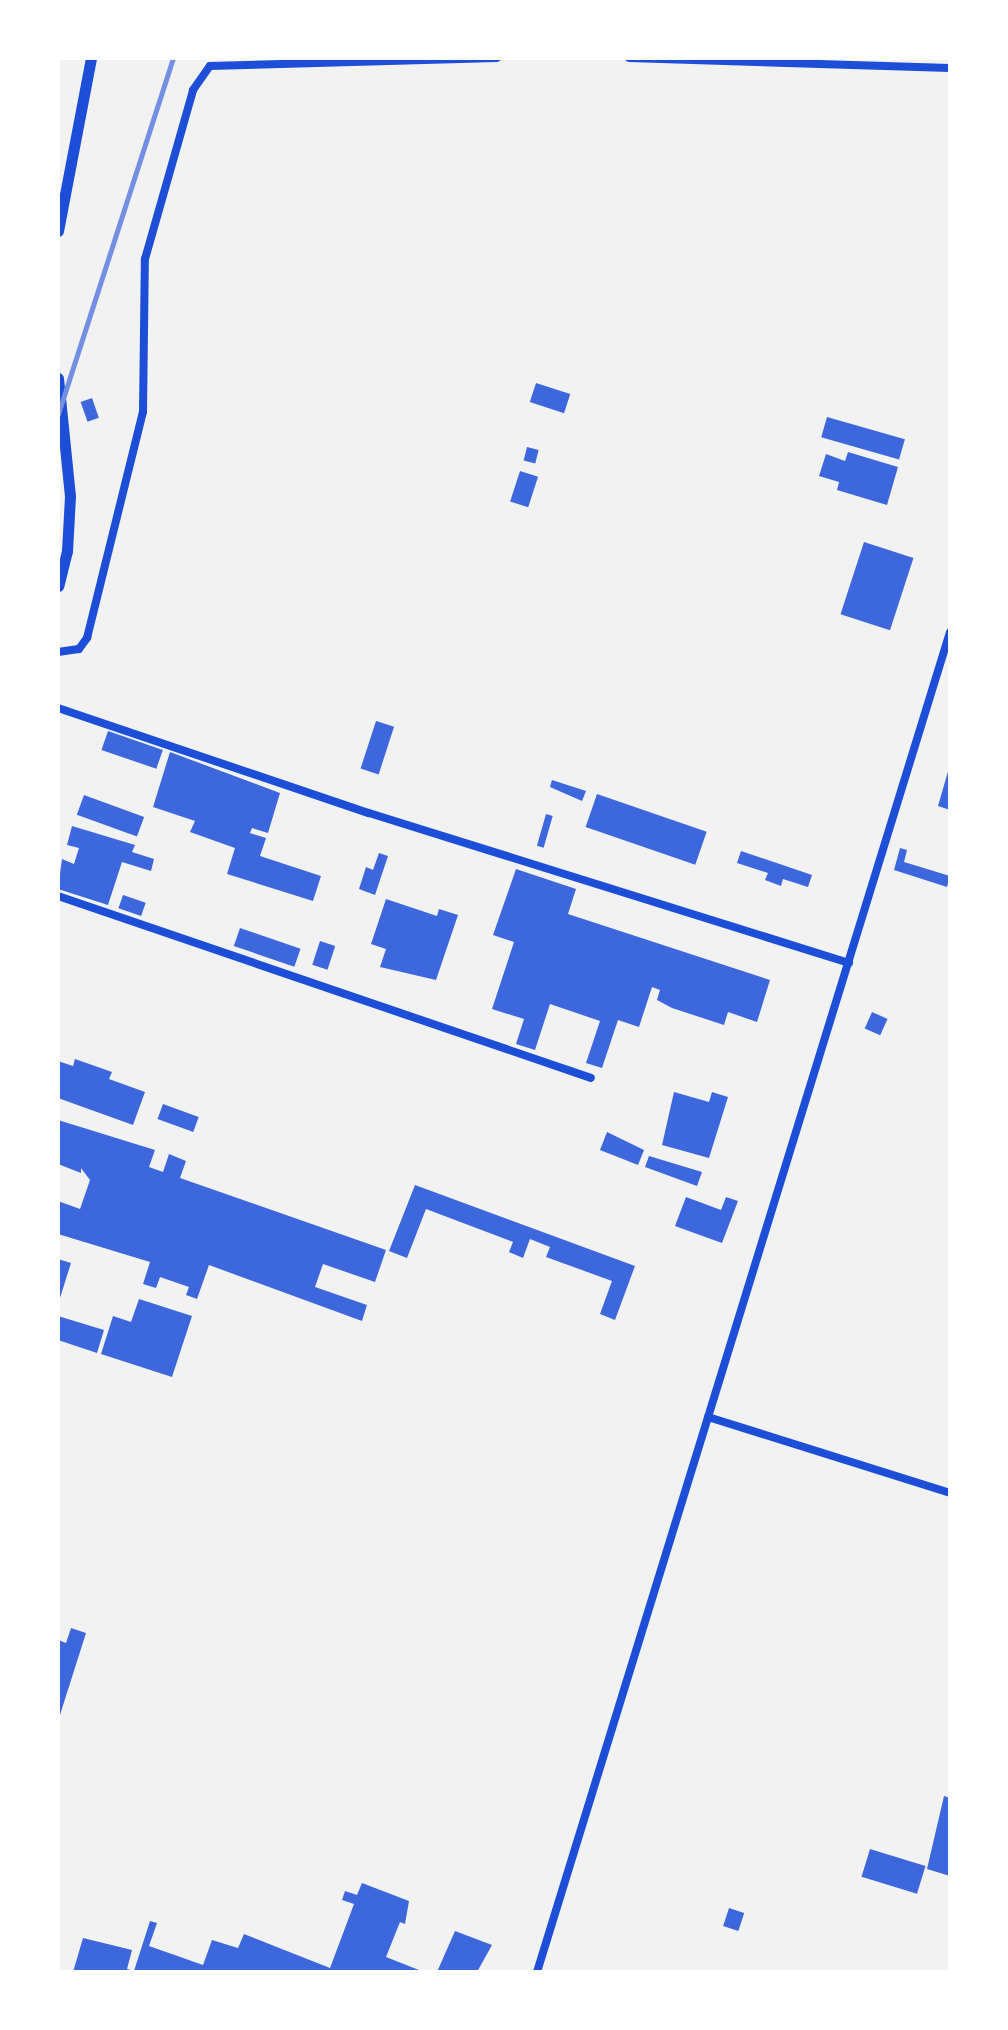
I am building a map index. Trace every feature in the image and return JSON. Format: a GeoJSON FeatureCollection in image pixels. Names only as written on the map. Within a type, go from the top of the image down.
{"type":"FeatureCollection","features":[{"type":"Feature","properties":{"kind":"main road"},"geometry":{"type":"LineString","coordinates":[[58,231],[62,185],[91,58]]}},
{"type":"Feature","properties":{"kind":"main road"},"geometry":{"type":"LineString","coordinates":[[58,378],[70,496],[67,551],[58,586]]}},
{"type":"Feature","properties":{"kind":"street"},"geometry":{"type":"LineString","coordinates":[[58,652],[79,649],[90,624],[143,412],[145,259],[193,90],[210,66],[497,58]]}},
{"type":"Feature","properties":{"kind":"street"},"geometry":{"type":"LineString","coordinates":[[629,58],[950,68]]}},
{"type":"Feature","properties":{"kind":"street"},"geometry":{"type":"LineString","coordinates":[[537,1972],[950,632]]}},
{"type":"Feature","properties":{"kind":"street"},"geometry":{"type":"LineString","coordinates":[[58,708],[369,813],[849,963]]}},
{"type":"Feature","properties":{"kind":"street"},"geometry":{"type":"LineString","coordinates":[[58,896],[591,1078]]}},
{"type":"Feature","properties":{"kind":"street"},"geometry":{"type":"LineString","coordinates":[[708,1417],[950,1493]]}},
{"type":"Feature","properties":{"kind":"building"},"geometry":{"type":"Polygon","coordinates":[[[536,383],[570,394],[564,413],[530,402],[536,383]]]}},
{"type":"Feature","properties":{"kind":"building"},"geometry":{"type":"Polygon","coordinates":[[[92,398],[99,418],[87,422],[81,402],[92,398]]]}},
{"type":"Feature","properties":{"kind":"building"},"geometry":{"type":"Polygon","coordinates":[[[827,417],[905,439],[899,460],[821,437],[827,417]]]}},
{"type":"Feature","properties":{"kind":"building"},"geometry":{"type":"Polygon","coordinates":[[[527,447],[539,450],[535,463],[524,461],[527,447]]]}},
{"type":"Feature","properties":{"kind":"building"},"geometry":{"type":"Polygon","coordinates":[[[848,452],[898,467],[887,505],[837,490],[839,482],[819,476],[826,454],[845,461],[848,452]]]}},
{"type":"Feature","properties":{"kind":"building"},"geometry":{"type":"Polygon","coordinates":[[[520,471],[538,477],[528,507],[510,501],[520,471]]]}},
{"type":"Feature","properties":{"kind":"building"},"geometry":{"type":"Polygon","coordinates":[[[864,542],[913,558],[890,630],[841,614],[864,542]]]}},
{"type":"Feature","properties":{"kind":"building"},"geometry":{"type":"Polygon","coordinates":[[[376,721],[394,727],[379,774],[361,769],[376,721]]]}},
{"type":"Feature","properties":{"kind":"building"},"geometry":{"type":"Polygon","coordinates":[[[108,731],[163,750],[156,769],[101,750],[108,731]]]}},
{"type":"Feature","properties":{"kind":"building"},"geometry":{"type":"Polygon","coordinates":[[[170,752],[280,793],[268,833],[252,828],[250,833],[266,838],[260,856],[321,876],[313,901],[227,874],[235,848],[190,832],[195,821],[153,807],[170,752]]]}},
{"type":"Feature","properties":{"kind":"building"},"geometry":{"type":"Polygon","coordinates":[[[950,768],[950,810],[938,806],[950,768]]]}},
{"type":"Feature","properties":{"kind":"building"},"geometry":{"type":"Polygon","coordinates":[[[552,780],[586,791],[582,801],[550,787],[552,780]]]}},
{"type":"Feature","properties":{"kind":"building"},"geometry":{"type":"Polygon","coordinates":[[[597,794],[707,832],[695,865],[586,827],[597,794]]]}},
{"type":"Feature","properties":{"kind":"building"},"geometry":{"type":"Polygon","coordinates":[[[84,795],[144,817],[137,837],[77,815],[84,795]]]}},
{"type":"Feature","properties":{"kind":"building"},"geometry":{"type":"Polygon","coordinates":[[[546,814],[553,816],[544,848],[537,846],[546,814]]]}},
{"type":"Feature","properties":{"kind":"building"},"geometry":{"type":"Polygon","coordinates":[[[72,826],[135,845],[132,852],[154,859],[151,871],[122,862],[108,905],[58,889],[62,859],[74,864],[79,848],[67,845],[72,826]]]}},
{"type":"Feature","properties":{"kind":"building"},"geometry":{"type":"Polygon","coordinates":[[[900,848],[907,850],[904,862],[950,876],[947,887],[894,870],[900,848]]]}},
{"type":"Feature","properties":{"kind":"building"},"geometry":{"type":"Polygon","coordinates":[[[741,851],[812,875],[808,887],[783,879],[781,886],[765,880],[768,873],[737,863],[741,851]]]}},
{"type":"Feature","properties":{"kind":"building"},"geometry":{"type":"Polygon","coordinates":[[[379,853],[388,856],[375,895],[359,889],[366,867],[373,870],[379,853]]]}},
{"type":"Feature","properties":{"kind":"building"},"geometry":{"type":"Polygon","coordinates":[[[516,869],[576,889],[568,914],[770,980],[757,1022],[728,1012],[724,1025],[672,1008],[657,1000],[660,990],[652,987],[639,1027],[618,1020],[602,1068],[586,1063],[600,1021],[550,1004],[535,1050],[516,1044],[524,1019],[492,1009],[514,942],[493,935],[516,869]]]}},
{"type":"Feature","properties":{"kind":"building"},"geometry":{"type":"Polygon","coordinates":[[[123,895],[146,903],[141,916],[118,908],[123,895]]]}},
{"type":"Feature","properties":{"kind":"building"},"geometry":{"type":"Polygon","coordinates":[[[386,899],[437,916],[439,909],[458,915],[436,980],[380,967],[386,949],[371,944],[386,899]]]}},
{"type":"Feature","properties":{"kind":"building"},"geometry":{"type":"Polygon","coordinates":[[[240,928],[301,949],[294,967],[234,946],[240,928]]]}},
{"type":"Feature","properties":{"kind":"building"},"geometry":{"type":"Polygon","coordinates":[[[320,941],[335,946],[327,970],[312,965],[320,941]]]}},
{"type":"Feature","properties":{"kind":"building"},"geometry":{"type":"Polygon","coordinates":[[[872,1012],[888,1019],[880,1035],[865,1028],[872,1012]]]}},
{"type":"Feature","properties":{"kind":"building"},"geometry":{"type":"Polygon","coordinates":[[[75,1059],[112,1072],[109,1079],[145,1092],[133,1125],[58,1098],[58,1061],[73,1066],[75,1059]]]}},
{"type":"Feature","properties":{"kind":"building"},"geometry":{"type":"Polygon","coordinates":[[[674,1092],[709,1102],[712,1092],[728,1097],[709,1158],[662,1145],[674,1092]]]}},
{"type":"Feature","properties":{"kind":"building"},"geometry":{"type":"Polygon","coordinates":[[[163,1104],[199,1117],[193,1132],[158,1119],[163,1104]]]}},
{"type":"Feature","properties":{"kind":"building"},"geometry":{"type":"Polygon","coordinates":[[[58,1120],[155,1150],[149,1167],[163,1172],[169,1154],[186,1161],[180,1178],[386,1250],[375,1282],[323,1264],[315,1287],[367,1305],[362,1321],[209,1265],[197,1299],[186,1295],[189,1287],[160,1277],[156,1288],[143,1284],[150,1262],[58,1234],[58,1201],[80,1209],[90,1180],[81,1168],[81,1173],[58,1164],[58,1120]]]}},
{"type":"Feature","properties":{"kind":"building"},"geometry":{"type":"Polygon","coordinates":[[[607,1132],[644,1150],[638,1165],[600,1150],[607,1132]]]}},
{"type":"Feature","properties":{"kind":"building"},"geometry":{"type":"Polygon","coordinates":[[[649,1156],[702,1172],[697,1186],[645,1167],[649,1156]]]}},
{"type":"Feature","properties":{"kind":"building"},"geometry":{"type":"Polygon","coordinates":[[[415,1185],[635,1266],[615,1320],[600,1314],[612,1281],[546,1257],[550,1247],[530,1239],[523,1258],[509,1252],[513,1242],[426,1209],[407,1258],[389,1251],[415,1185]]]}},
{"type":"Feature","properties":{"kind":"building"},"geometry":{"type":"Polygon","coordinates":[[[686,1197],[721,1210],[726,1197],[738,1201],[722,1243],[675,1226],[686,1197]]]}},
{"type":"Feature","properties":{"kind":"building"},"geometry":{"type":"Polygon","coordinates":[[[58,1259],[71,1263],[59,1301],[58,1301],[58,1259]]]}},
{"type":"Feature","properties":{"kind":"building"},"geometry":{"type":"Polygon","coordinates":[[[139,1299],[192,1316],[172,1377],[101,1354],[113,1316],[131,1322],[139,1299]]]}},
{"type":"Feature","properties":{"kind":"building"},"geometry":{"type":"Polygon","coordinates":[[[58,1316],[104,1330],[97,1353],[58,1340],[58,1316]]]}},
{"type":"Feature","properties":{"kind":"building"},"geometry":{"type":"Polygon","coordinates":[[[71,1628],[86,1633],[59,1718],[58,1640],[66,1643],[71,1628]]]}},
{"type":"Feature","properties":{"kind":"building"},"geometry":{"type":"Polygon","coordinates":[[[944,1796],[950,1798],[950,1876],[927,1869],[944,1796]]]}},
{"type":"Feature","properties":{"kind":"building"},"geometry":{"type":"Polygon","coordinates":[[[870,1849],[925,1866],[917,1894],[862,1877],[870,1849]]]}},
{"type":"Feature","properties":{"kind":"building"},"geometry":{"type":"Polygon","coordinates":[[[362,1883],[409,1901],[405,1924],[400,1922],[386,1957],[424,1972],[73,1972],[83,1938],[132,1950],[127,1969],[134,1971],[150,1921],[157,1923],[149,1946],[203,1965],[212,1940],[238,1948],[244,1934],[330,1968],[354,1904],[342,1900],[345,1891],[357,1895],[362,1883]]]}},
{"type":"Feature","properties":{"kind":"building"},"geometry":{"type":"Polygon","coordinates":[[[729,1908],[744,1913],[738,1931],[723,1926],[729,1908]]]}},
{"type":"Feature","properties":{"kind":"building"},"geometry":{"type":"Polygon","coordinates":[[[455,1931],[492,1945],[477,1972],[437,1972],[455,1931]]]}},
{"type":"Feature","properties":{"kind":"railway"},"geometry":{"type":"LineString","coordinates":[[58,414],[173,58]]}}]}
